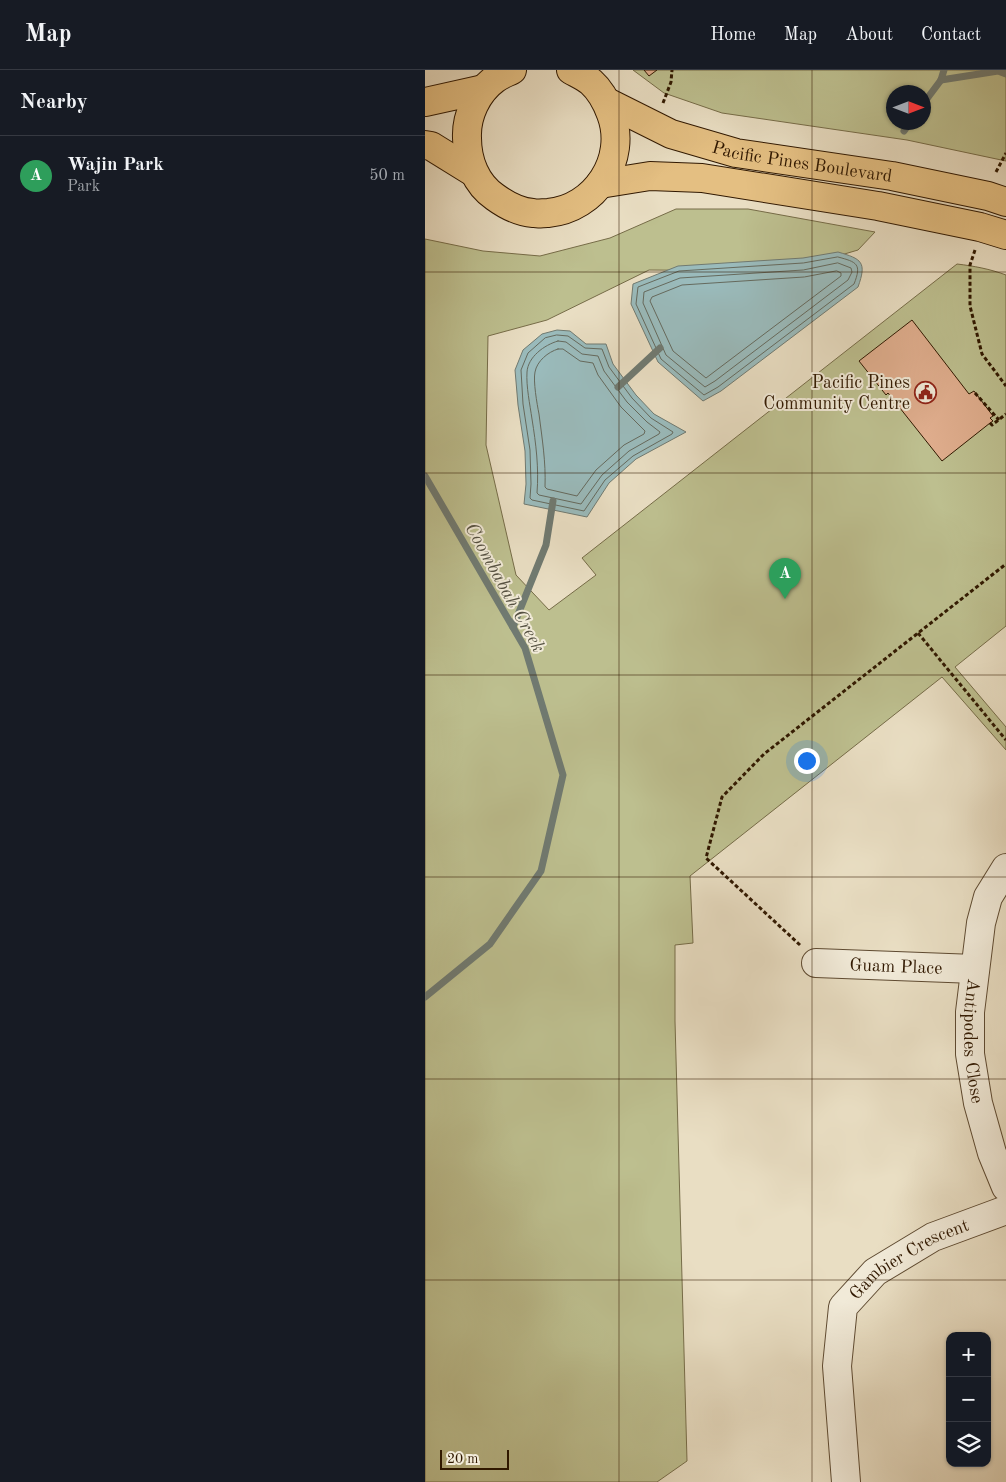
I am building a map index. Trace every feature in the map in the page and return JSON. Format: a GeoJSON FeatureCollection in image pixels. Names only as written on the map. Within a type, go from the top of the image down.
{"type":"FeatureCollection","features":[{"type":"Feature","properties":{"kind":"main road"},"geometry":{"type":"LineString","coordinates":[[473,172],[467,150],[466,128],[473,107],[484,89],[495,78],[511,70]]}},
{"type":"Feature","properties":{"kind":"main road"},"geometry":{"type":"LineString","coordinates":[[425,145],[431,146],[473,172],[488,192],[509,207],[533,214],[559,212],[582,202],[600,184],[611,165],[616,144],[614,122],[607,102],[591,82],[571,70]]}},
{"type":"Feature","properties":{"kind":"main road"},"geometry":{"type":"LineString","coordinates":[[425,102],[484,89]]}},
{"type":"Feature","properties":{"kind":"main road","name":"Pacific Pines Boulevard"},"geometry":{"type":"LineString","coordinates":[[607,102],[671,134],[736,153],[892,176],[989,196],[1006,202]]}},
{"type":"Feature","properties":{"kind":"main road","name":"Pacific Pines Boulevard"},"geometry":{"type":"LineString","coordinates":[[600,184],[650,176],[701,178],[878,206],[980,227],[1006,235]]}},
{"type":"Feature","properties":{"kind":"street","name":"Antipodes Close"},"geometry":{"type":"LineString","coordinates":[[1006,868],[989,897],[981,923],[970,1012],[970,1054],[978,1103],[992,1153],[1006,1187]]}},
{"type":"Feature","properties":{"kind":"street","name":"Guam Place"},"geometry":{"type":"LineString","coordinates":[[817,963],[975,968]]}},
{"type":"Feature","properties":{"kind":"street","name":"Gambier Crescent"},"geometry":{"type":"LineString","coordinates":[[846,1482],[837,1366],[843,1307],[875,1272],[933,1237],[1006,1210]]}},
{"type":"Feature","properties":{"kind":"path"},"geometry":{"type":"LineString","coordinates":[[662,107],[671,82],[672,70]]}},
{"type":"Feature","properties":{"kind":"path"},"geometry":{"type":"LineString","coordinates":[[1001,175],[995,174],[1006,153]]}},
{"type":"Feature","properties":{"kind":"path"},"geometry":{"type":"LineString","coordinates":[[976,244],[971,265],[971,306],[982,354],[1006,386]]}},
{"type":"Feature","properties":{"kind":"path"},"geometry":{"type":"LineString","coordinates":[[975,393],[999,420]]}},
{"type":"Feature","properties":{"kind":"path"},"geometry":{"type":"LineString","coordinates":[[990,423],[992,425],[1006,414]]}},
{"type":"Feature","properties":{"kind":"path"},"geometry":{"type":"LineString","coordinates":[[817,963],[706,858],[722,797],[764,754],[1006,564]]}},
{"type":"Feature","properties":{"kind":"path"},"geometry":{"type":"LineString","coordinates":[[918,634],[1006,740]]}},
{"type":"Feature","properties":{"kind":"green space"},"geometry":{"type":"Polygon","coordinates":[[[633,70],[1006,70],[1006,161],[907,140],[722,113],[664,93],[633,70]]]}},
{"type":"Feature","properties":{"kind":"green space"},"geometry":{"type":"Polygon","coordinates":[[[676,209],[748,209],[875,232],[858,250],[787,271],[649,270],[547,320],[488,336],[486,445],[516,575],[549,610],[596,575],[582,558],[957,264],[982,268],[1006,275],[1006,626],[955,667],[1006,727],[1006,750],[942,677],[690,876],[693,943],[675,945],[675,1021],[687,1461],[657,1482],[425,1482],[425,239],[483,251],[540,256],[610,238],[676,209]]]}},
{"type":"Feature","properties":{"kind":"water"},"geometry":{"type":"Polygon","coordinates":[[[838,252],[853,257],[860,263],[862,272],[858,287],[721,391],[703,401],[658,362],[631,304],[633,284],[678,266],[803,258],[838,252]]]}},
{"type":"Feature","properties":{"kind":"water"},"geometry":{"type":"Polygon","coordinates":[[[557,330],[570,331],[586,344],[606,344],[613,364],[636,395],[654,414],[686,432],[636,459],[609,483],[587,517],[524,504],[526,484],[525,451],[515,370],[523,350],[542,334],[557,330]]]}},
{"type":"Feature","properties":{"kind":"building"},"geometry":{"type":"Polygon","coordinates":[[[644,70],[657,70],[649,76],[644,70]]]}},
{"type":"Feature","properties":{"kind":"building","name":"Pacific Pines Community Centre"},"geometry":{"type":"Polygon","coordinates":[[[912,320],[969,394],[974,391],[993,416],[990,418],[993,421],[942,461],[888,393],[886,395],[859,361],[912,320]]]}},
{"type":"Feature","properties":{"kind":"waterway"},"geometry":{"type":"LineString","coordinates":[[931,93],[941,80],[944,70]]}},
{"type":"Feature","properties":{"kind":"waterway"},"geometry":{"type":"LineString","coordinates":[[941,80],[998,71],[1006,74]]}},
{"type":"Feature","properties":{"kind":"waterway"},"geometry":{"type":"LineString","coordinates":[[618,387],[660,348]]}},
{"type":"Feature","properties":{"kind":"waterway","name":"Coombabah Creek"},"geometry":{"type":"LineString","coordinates":[[425,476],[525,648],[563,775],[541,871],[490,944],[425,997]]}},
{"type":"Feature","properties":{"kind":"waterway"},"geometry":{"type":"LineString","coordinates":[[513,627],[546,545],[553,501]]}},
{"type":"Feature","properties":{"kind":"place","name":"Pacific Pines Community Centre"},"geometry":{"type":"Point","coordinates":[926,392]}},
{"type":"Feature","properties":{"kind":"place","name":"Wajin Park"},"geometry":{"type":"Point","coordinates":[785,599]}}]}
